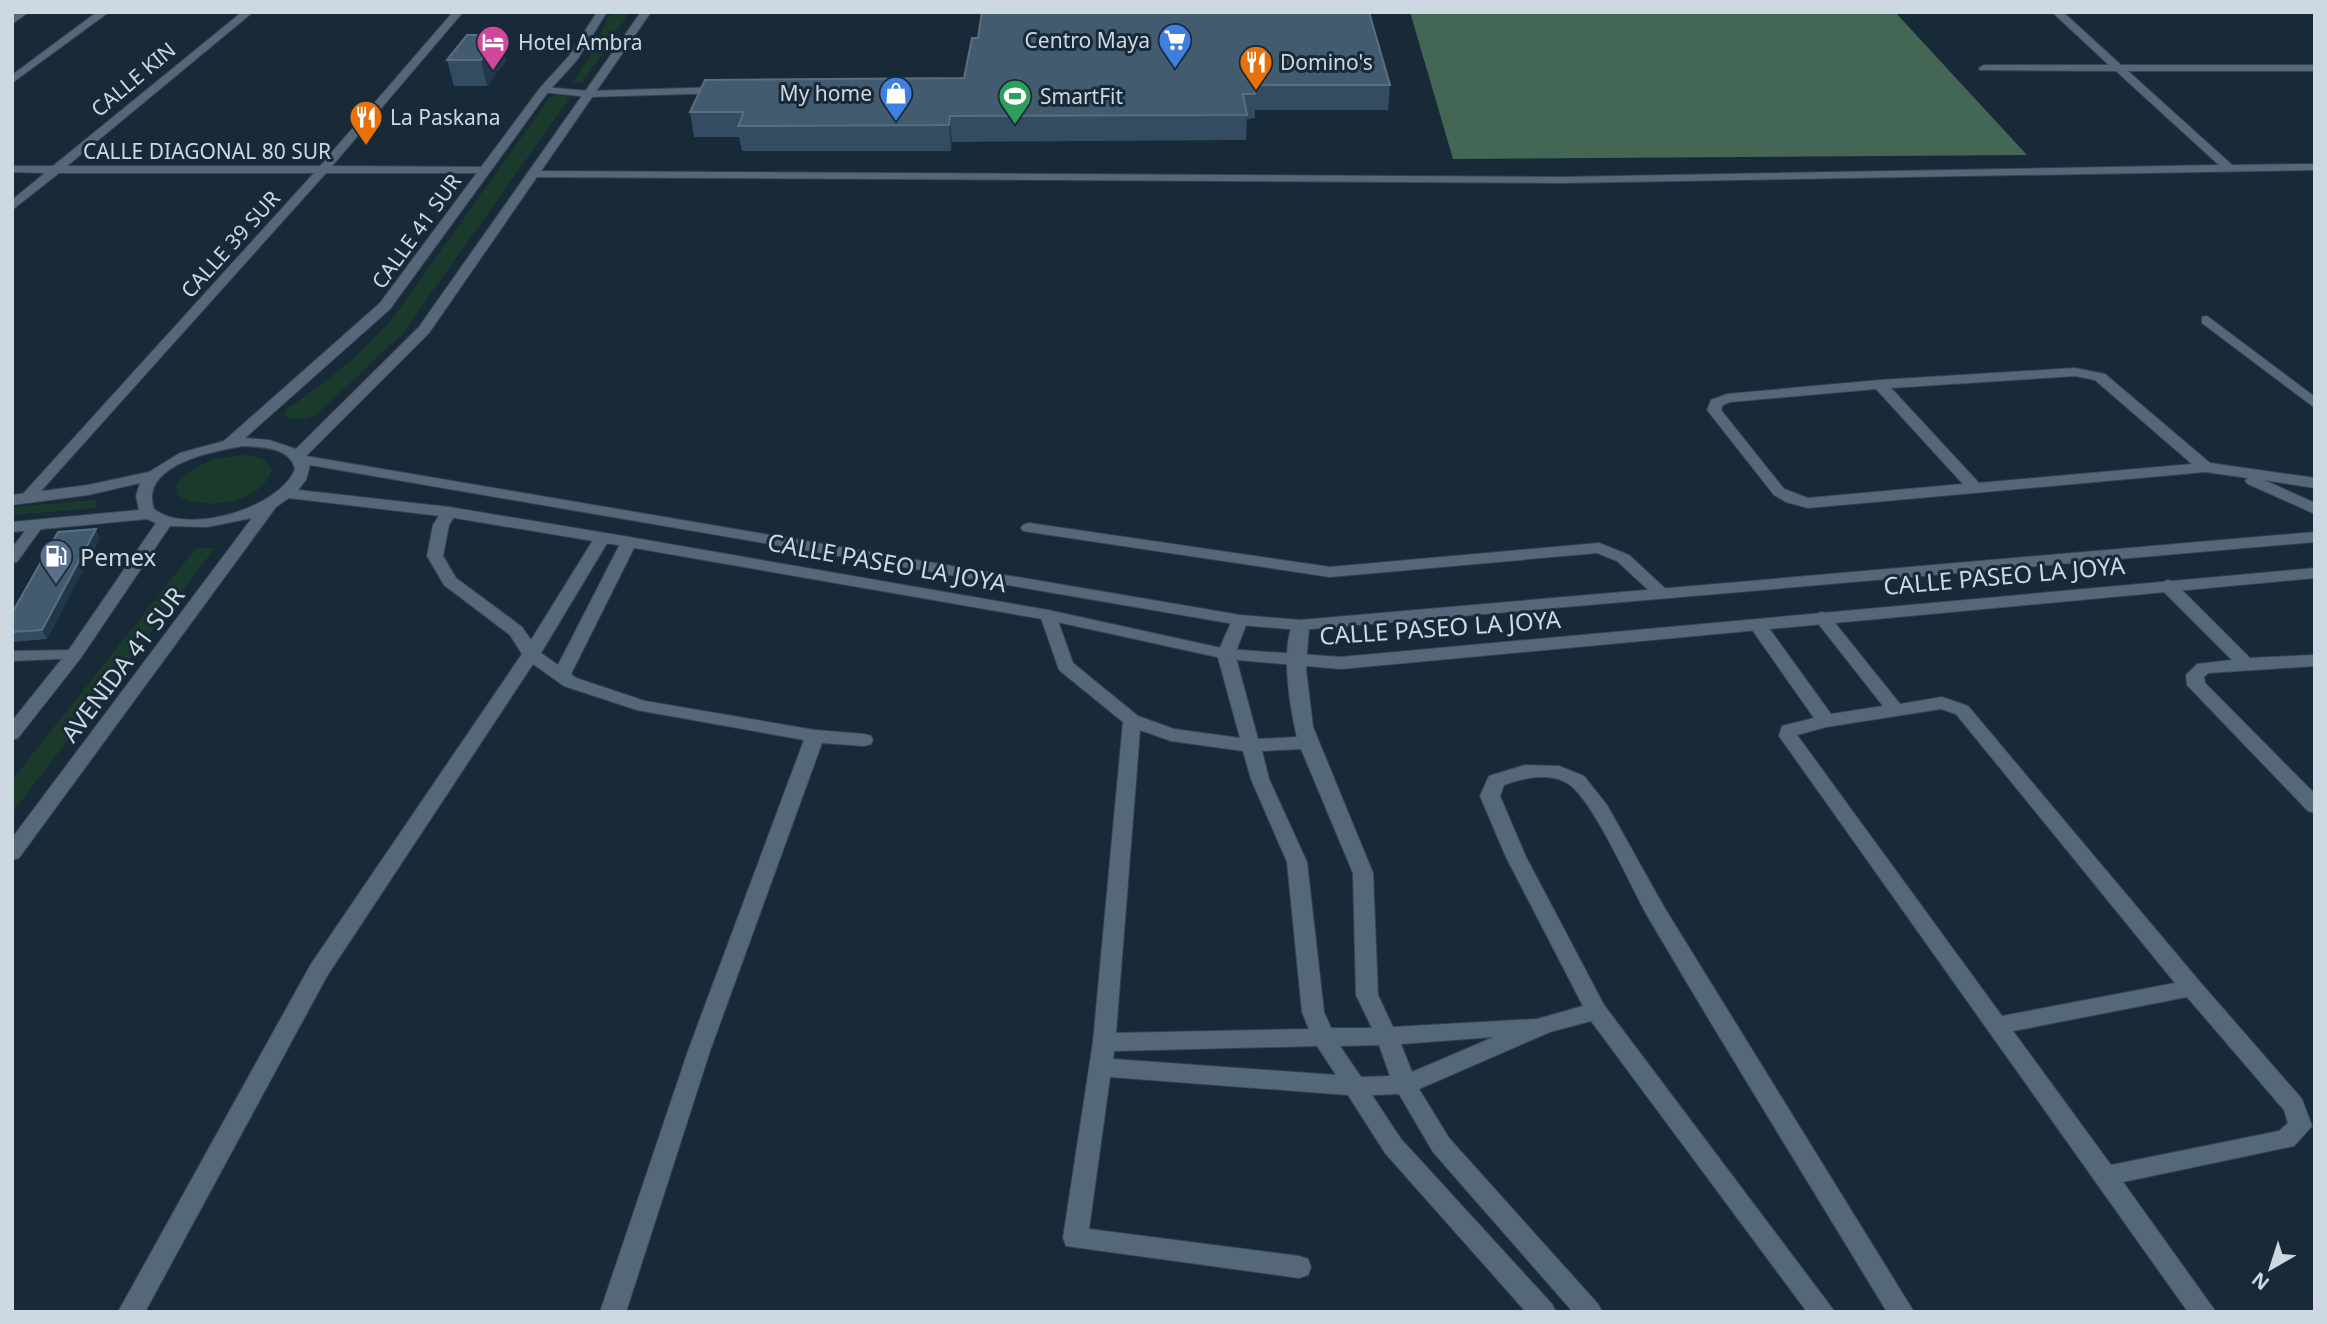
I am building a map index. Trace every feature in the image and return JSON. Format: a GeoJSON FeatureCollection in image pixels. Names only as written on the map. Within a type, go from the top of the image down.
{"type":"FeatureCollection","features":[{"type":"Feature","properties":{"kind":"street"},"geometry":{"type":"LineString","coordinates":[[12,21],[24,12]]}},
{"type":"Feature","properties":{"kind":"street"},"geometry":{"type":"LineString","coordinates":[[12,80],[104,12]]}},
{"type":"Feature","properties":{"kind":"street","name":"CALLE KIN"},"geometry":{"type":"LineString","coordinates":[[12,206],[192,54],[248,12]]}},
{"type":"Feature","properties":{"kind":"street","name":"CALLE 39 SUR"},"geometry":{"type":"LineString","coordinates":[[20,499],[322,171],[458,12]]}},
{"type":"Feature","properties":{"kind":"street","name":"CALLE 41 SUR"},"geometry":{"type":"LineString","coordinates":[[229,444],[384,306],[544,90],[573,58],[602,12]]}},
{"type":"Feature","properties":{"kind":"street"},"geometry":{"type":"LineString","coordinates":[[299,457],[424,330],[646,12]]}},
{"type":"Feature","properties":{"kind":"street"},"geometry":{"type":"LineString","coordinates":[[2057,12],[2229,168]]}},
{"type":"Feature","properties":{"kind":"street"},"geometry":{"type":"LineString","coordinates":[[1984,68],[2315,68]]}},
{"type":"Feature","properties":{"kind":"street"},"geometry":{"type":"LineString","coordinates":[[532,174],[1562,180],[2315,167]]}},
{"type":"Feature","properties":{"kind":"street","name":"CALLE DIAGONAL 80 SUR"},"geometry":{"type":"LineString","coordinates":[[12,169],[485,170]]}},
{"type":"Feature","properties":{"kind":"street"},"geometry":{"type":"LineString","coordinates":[[2207,320],[2315,404]]}},
{"type":"Feature","properties":{"kind":"street"},"geometry":{"type":"LineString","coordinates":[[2205,467],[2100,377],[2088,373],[1880,384],[1727,398],[1716,403],[1714,410],[1779,492],[1791,499],[1808,503],[2205,467],[2315,483]]}},
{"type":"Feature","properties":{"kind":"street"},"geometry":{"type":"LineString","coordinates":[[1880,384],[1974,487]]}},
{"type":"Feature","properties":{"kind":"street","name":"CALLE PASEO LA JOYA"},"geometry":{"type":"LineString","coordinates":[[20,499],[89,490],[154,475],[192,453],[229,444],[267,442],[286,447],[299,457],[1240,620],[1300,625],[2315,537]]}},
{"type":"Feature","properties":{"kind":"street","name":"AVENIDA 41 SUR"},"geometry":{"type":"LineString","coordinates":[[12,853],[279,498],[299,479],[302,466],[299,457]]}},
{"type":"Feature","properties":{"kind":"street"},"geometry":{"type":"LineString","coordinates":[[2237,473],[2315,509]]}},
{"type":"Feature","properties":{"kind":"street"},"geometry":{"type":"LineString","coordinates":[[154,475],[144,489],[143,502],[158,517]]}},
{"type":"Feature","properties":{"kind":"street"},"geometry":{"type":"LineString","coordinates":[[12,527],[158,517],[189,523],[215,521],[242,515],[279,498]]}},
{"type":"Feature","properties":{"kind":"street","name":"CALLE PASEO LA JOYA"},"geometry":{"type":"LineString","coordinates":[[279,498],[449,512],[1048,615],[1226,654],[1341,663],[2315,573]]}},
{"type":"Feature","properties":{"kind":"street"},"geometry":{"type":"LineString","coordinates":[[449,512],[441,525],[435,556],[450,581],[516,631],[531,654],[561,676],[643,706],[815,736],[864,740]]}},
{"type":"Feature","properties":{"kind":"street","name":"AVENIDA 41 SUR"},"geometry":{"type":"LineString","coordinates":[[12,734],[74,655],[158,517]]}},
{"type":"Feature","properties":{"kind":"street"},"geometry":{"type":"LineString","coordinates":[[1030,528],[1329,572],[1599,548],[1623,558],[1662,593]]}},
{"type":"Feature","properties":{"kind":"street"},"geometry":{"type":"LineString","coordinates":[[131,1312],[318,970],[531,654],[601,540]]}},
{"type":"Feature","properties":{"kind":"street"},"geometry":{"type":"LineString","coordinates":[[561,676],[629,542]]}},
{"type":"Feature","properties":{"kind":"street"},"geometry":{"type":"LineString","coordinates":[[2167,585],[2246,664]]}},
{"type":"Feature","properties":{"kind":"street"},"geometry":{"type":"LineString","coordinates":[[1048,615],[1065,666],[1132,720],[1171,735],[1251,746],[1308,741]]}},
{"type":"Feature","properties":{"kind":"street"},"geometry":{"type":"LineString","coordinates":[[1821,617],[1895,709]]}},
{"type":"Feature","properties":{"kind":"street"},"geometry":{"type":"LineString","coordinates":[[1240,620],[1226,654],[1260,779],[1297,862],[1314,1012],[1323,1037],[1393,1146],[1543,1312]]}},
{"type":"Feature","properties":{"kind":"street"},"geometry":{"type":"LineString","coordinates":[[1757,624],[1826,721]]}},
{"type":"Feature","properties":{"kind":"street"},"geometry":{"type":"LineString","coordinates":[[1300,625],[1294,661],[1302,722],[1363,873],[1367,995],[1387,1035],[1405,1085],[1441,1145],[1589,1312]]}},
{"type":"Feature","properties":{"kind":"street"},"geometry":{"type":"LineString","coordinates":[[2315,660],[2203,668],[2195,675],[2196,684],[2315,806]]}},
{"type":"Feature","properties":{"kind":"street"},"geometry":{"type":"LineString","coordinates":[[2105,1176],[2286,1139],[2300,1126],[2294,1106],[2192,988],[1962,710],[1942,703],[1826,721],[1788,730],[1788,736],[1996,1026],[2203,1312]]}},
{"type":"Feature","properties":{"kind":"street"},"geometry":{"type":"LineString","coordinates":[[1132,720],[1104,1042],[1075,1238],[1299,1267]]}},
{"type":"Feature","properties":{"kind":"street"},"geometry":{"type":"LineString","coordinates":[[613,1312],[699,1051],[815,736]]}},
{"type":"Feature","properties":{"kind":"street"},"geometry":{"type":"LineString","coordinates":[[1822,1312],[1596,1011],[1516,857],[1490,796],[1496,781],[1525,771],[1559,772],[1577,781],[1600,810],[1656,912],[1901,1312]]}},
{"type":"Feature","properties":{"kind":"street"},"geometry":{"type":"LineString","coordinates":[[1996,1026],[2192,988]]}},
{"type":"Feature","properties":{"kind":"street"},"geometry":{"type":"LineString","coordinates":[[1101,1068],[1355,1086],[1405,1085],[1545,1025],[1596,1011]]}},
{"type":"Feature","properties":{"kind":"street"},"geometry":{"type":"LineString","coordinates":[[1104,1042],[1387,1035],[1545,1025]]}},
{"type":"Feature","properties":{"kind":"lane"},"geometry":{"type":"LineString","coordinates":[[544,90],[727,82]]}},
{"type":"Feature","properties":{"kind":"lane"},"geometry":{"type":"LineString","coordinates":[[592,89],[738,90]]}},
{"type":"Feature","properties":{"kind":"lane"},"geometry":{"type":"LineString","coordinates":[[12,559],[36,526]]}},
{"type":"Feature","properties":{"kind":"lane"},"geometry":{"type":"LineString","coordinates":[[12,656],[74,655]]}},
{"type":"Feature","properties":{"kind":"green space"},"geometry":{"type":"Polygon","coordinates":[[[615,12],[629,13],[583,82],[572,83],[594,49],[608,16],[615,12]]]}},
{"type":"Feature","properties":{"kind":"green space"},"geometry":{"type":"Polygon","coordinates":[[[1410,12],[1895,12],[2027,155],[1453,159],[1410,12]]]}},
{"type":"Feature","properties":{"kind":"green space"},"geometry":{"type":"Polygon","coordinates":[[[562,94],[570,98],[402,334],[316,415],[296,420],[283,415],[286,409],[329,379],[392,319],[550,97],[562,94]]]}},
{"type":"Feature","properties":{"kind":"green space"},"geometry":{"type":"Polygon","coordinates":[[[248,455],[265,460],[272,469],[266,481],[245,497],[231,502],[202,503],[177,495],[176,484],[191,470],[218,459],[248,455]]]}},
{"type":"Feature","properties":{"kind":"green space"},"geometry":{"type":"Polygon","coordinates":[[[96,500],[97,508],[12,515],[12,507],[96,500]]]}},
{"type":"Feature","properties":{"kind":"green space"},"geometry":{"type":"Polygon","coordinates":[[[196,548],[215,548],[12,813],[12,780],[196,548]]]}},
{"type":"Feature","properties":{"kind":"building","name":"Centro Maya"},"geometry":{"type":"Polygon","coordinates":[[[982,12],[1369,12],[1390,85],[1254,85],[1255,94],[1243,94],[1247,115],[950,116],[949,125],[738,126],[744,112],[690,112],[705,80],[964,78],[972,38],[978,38],[982,12]]]}},
{"type":"Feature","properties":{"kind":"building"},"geometry":{"type":"Polygon","coordinates":[[[467,35],[499,35],[481,60],[447,60],[467,35]]]}},
{"type":"Feature","properties":{"kind":"building","name":"Pemex"},"geometry":{"type":"Polygon","coordinates":[[[96,529],[42,630],[12,632],[12,613],[58,532],[96,529]]]}},
{"type":"Feature","properties":{"kind":"place","name":"Centro Maya"},"geometry":{"type":"Point","coordinates":[1175,70]}},
{"type":"Feature","properties":{"kind":"place","name":"Hotel Ambra"},"geometry":{"type":"Point","coordinates":[493,72]}},
{"type":"Feature","properties":{"kind":"place","name":"Domino's"},"geometry":{"type":"Point","coordinates":[1256,92]}},
{"type":"Feature","properties":{"kind":"place","name":"My home"},"geometry":{"type":"Point","coordinates":[896,123]}},
{"type":"Feature","properties":{"kind":"place","name":"SmartFit"},"geometry":{"type":"Point","coordinates":[1015,126]}},
{"type":"Feature","properties":{"kind":"place","name":"La Paskana"},"geometry":{"type":"Point","coordinates":[366,147]}},
{"type":"Feature","properties":{"kind":"place","name":"Pemex"},"geometry":{"type":"Point","coordinates":[56,586]}}]}
